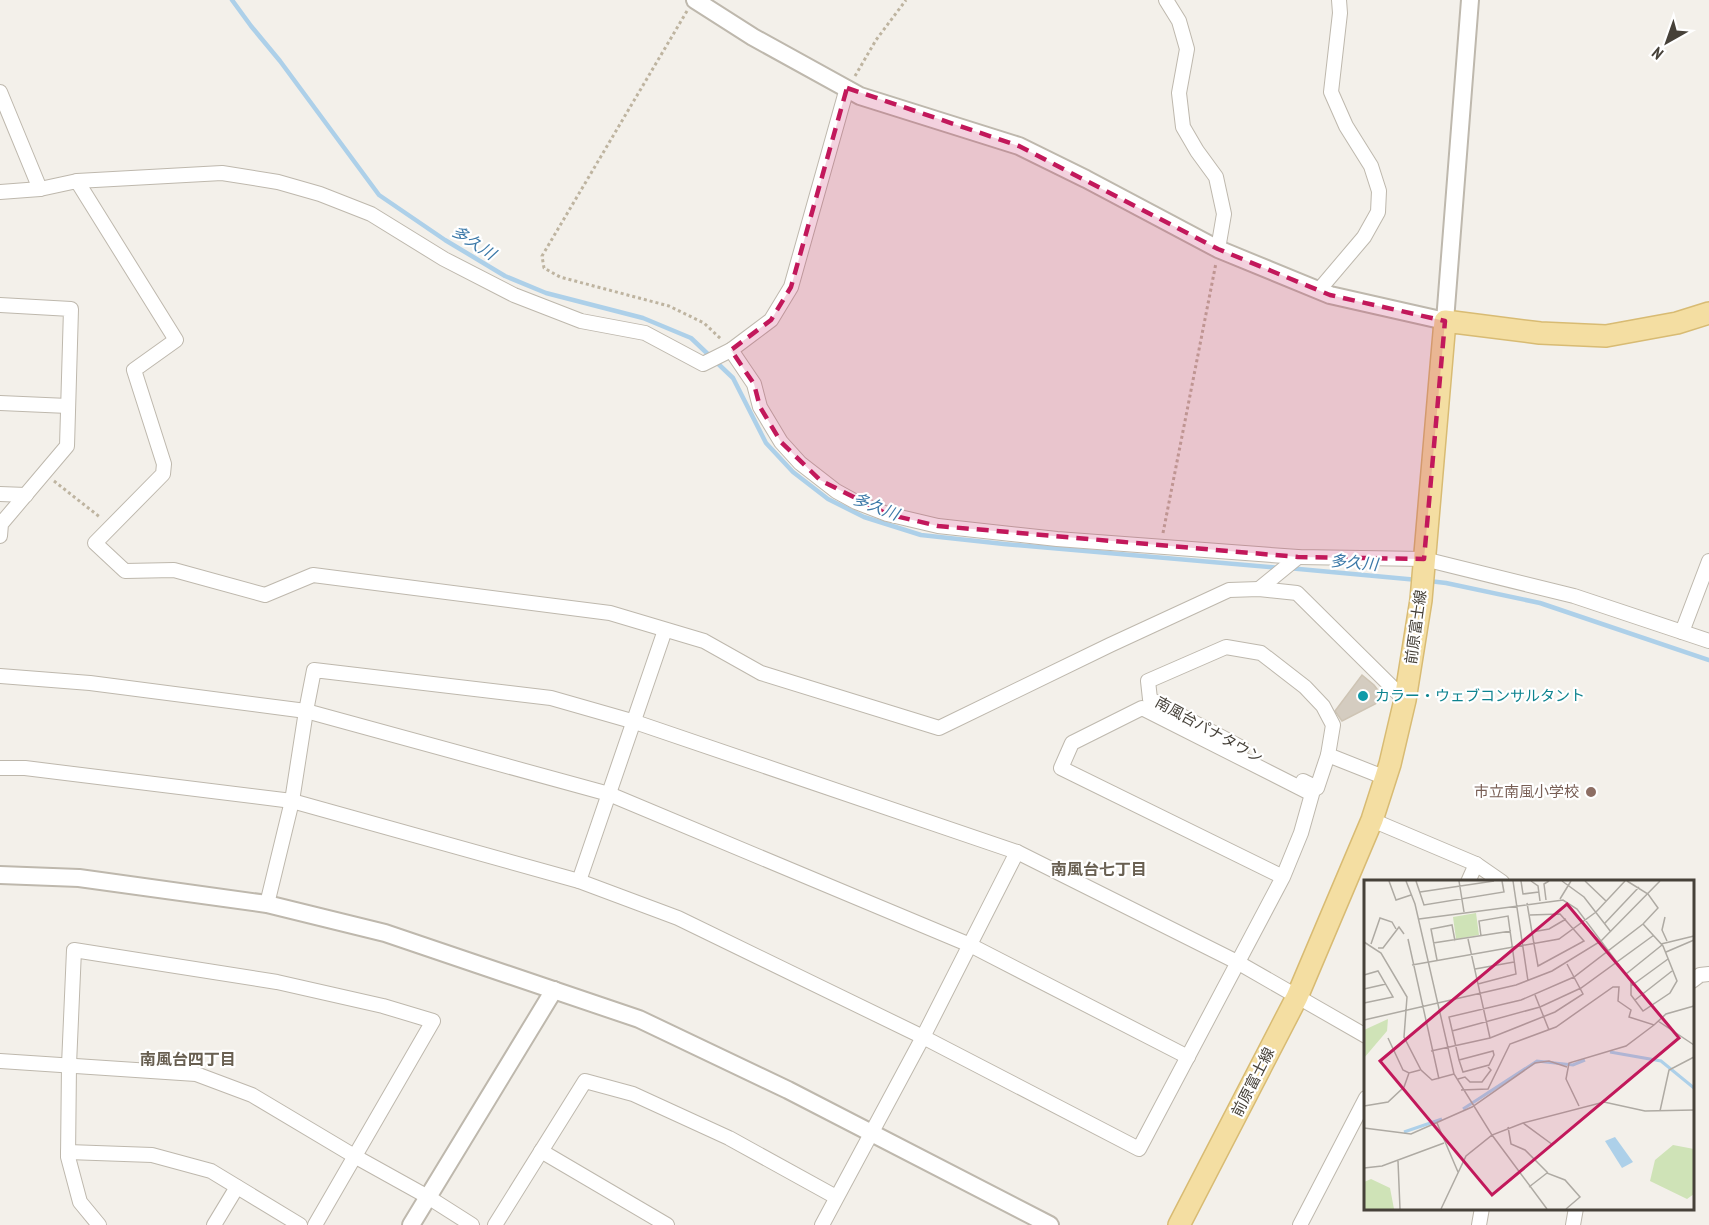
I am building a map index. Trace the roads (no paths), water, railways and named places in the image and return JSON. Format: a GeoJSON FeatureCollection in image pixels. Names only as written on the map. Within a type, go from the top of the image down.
{"type":"FeatureCollection","features":[{"type":"Feature","properties":{"kind":"main road"},"geometry":{"type":"LineString","coordinates":[[1445,321],[1540,333],[1606,336],[1677,323],[1709,313]]}},
{"type":"Feature","properties":{"kind":"main road","name":"前原富士線"},"geometry":{"type":"LineString","coordinates":[[1179,1225],[1297,997],[1372,820],[1386,778],[1405,700],[1421,600],[1445,321]]}},
{"type":"Feature","properties":{"kind":"street"},"geometry":{"type":"LineString","coordinates":[[1166,0],[1179,21],[1187,49],[1179,93],[1183,127],[1216,177],[1224,214],[1218,249]]}},
{"type":"Feature","properties":{"kind":"street"},"geometry":{"type":"LineString","coordinates":[[1319,290],[1364,237],[1378,212],[1379,190],[1371,166],[1346,126],[1331,92],[1340,13],[1339,0]]}},
{"type":"Feature","properties":{"kind":"street"},"geometry":{"type":"LineString","coordinates":[[692,4],[860,96],[1019,146],[1218,249],[1330,295],[1445,321],[1470,0]]}},
{"type":"Feature","properties":{"kind":"street"},"geometry":{"type":"LineString","coordinates":[[0,192],[40,189],[77,181],[222,173],[279,182],[320,194],[371,214],[444,259],[513,295],[582,321],[645,333],[703,364],[726,353],[771,321],[791,286],[847,88]]}},
{"type":"Feature","properties":{"kind":"street"},"geometry":{"type":"LineString","coordinates":[[0,92],[40,189]]}},
{"type":"Feature","properties":{"kind":"street"},"geometry":{"type":"LineString","coordinates":[[77,181],[176,340],[134,370],[164,464],[163,474],[95,543],[125,571],[174,570],[265,595],[313,575],[610,613],[704,641],[761,673],[939,728],[1229,590],[1259,589],[1297,593],[1405,700]]}},
{"type":"Feature","properties":{"kind":"street"},"geometry":{"type":"LineString","coordinates":[[0,304],[70,309],[67,446],[1,524],[0,536]]}},
{"type":"Feature","properties":{"kind":"street"},"geometry":{"type":"LineString","coordinates":[[726,353],[754,384],[760,407],[781,442],[800,463],[836,491],[886,514],[938,526],[1021,536],[1161,547],[1293,561],[1424,559],[1574,596],[1709,641]]}},
{"type":"Feature","properties":{"kind":"street"},"geometry":{"type":"LineString","coordinates":[[0,403],[68,406]]}},
{"type":"Feature","properties":{"kind":"street"},"geometry":{"type":"LineString","coordinates":[[0,494],[26,495]]}},
{"type":"Feature","properties":{"kind":"street"},"geometry":{"type":"LineString","coordinates":[[1259,589],[1293,561]]}},
{"type":"Feature","properties":{"kind":"street"},"geometry":{"type":"LineString","coordinates":[[1682,632],[1709,561]]}},
{"type":"Feature","properties":{"kind":"street"},"geometry":{"type":"LineString","coordinates":[[579,881],[665,630]]}},
{"type":"Feature","properties":{"kind":"street","name":"南風台パナタウン"},"geometry":{"type":"LineString","coordinates":[[1226,647],[1260,653],[1305,687],[1323,706],[1333,725],[1328,755],[1317,788],[1150,699],[1148,681],[1226,647]]}},
{"type":"Feature","properties":{"kind":"street"},"geometry":{"type":"LineString","coordinates":[[267,904],[292,801],[314,670],[551,698],[635,722],[1017,852],[1238,962],[1364,1035]]}},
{"type":"Feature","properties":{"kind":"street"},"geometry":{"type":"LineString","coordinates":[[0,676],[90,683],[306,711],[609,794],[970,945],[1188,1056]]}},
{"type":"Feature","properties":{"kind":"street"},"geometry":{"type":"LineString","coordinates":[[0,768],[25,768],[292,801],[579,881],[678,918],[923,1037],[1139,1149],[1283,877],[1301,833],[1312,794],[1142,708],[1072,743],[1062,768],[1283,877]]}},
{"type":"Feature","properties":{"kind":"street"},"geometry":{"type":"LineString","coordinates":[[1328,755],[1386,778]]}},
{"type":"Feature","properties":{"kind":"street"},"geometry":{"type":"LineString","coordinates":[[1372,820],[1476,864],[1499,880]]}},
{"type":"Feature","properties":{"kind":"street"},"geometry":{"type":"LineString","coordinates":[[822,1225],[923,1037],[1017,852]]}},
{"type":"Feature","properties":{"kind":"street"},"geometry":{"type":"LineString","coordinates":[[1469,880],[1476,864]]}},
{"type":"Feature","properties":{"kind":"street"},"geometry":{"type":"LineString","coordinates":[[0,875],[79,878],[267,904],[385,933],[639,1019],[788,1090],[1050,1225]]}},
{"type":"Feature","properties":{"kind":"street"},"geometry":{"type":"LineString","coordinates":[[99,1225],[80,1202],[68,1152],[74,950],[277,982],[383,1006],[433,1021],[356,1158],[315,1225]]}},
{"type":"Feature","properties":{"kind":"street"},"geometry":{"type":"LineString","coordinates":[[1694,980],[1700,975],[1709,974]]}},
{"type":"Feature","properties":{"kind":"street"},"geometry":{"type":"LineString","coordinates":[[411,1225],[554,990]]}},
{"type":"Feature","properties":{"kind":"street"},"geometry":{"type":"LineString","coordinates":[[0,1061],[196,1074],[252,1095],[472,1225]]}},
{"type":"Feature","properties":{"kind":"street"},"geometry":{"type":"LineString","coordinates":[[495,1225],[585,1081],[633,1094],[729,1138],[836,1197]]}},
{"type":"Feature","properties":{"kind":"street"},"geometry":{"type":"LineString","coordinates":[[1300,1225],[1364,1100]]}},
{"type":"Feature","properties":{"kind":"street"},"geometry":{"type":"LineString","coordinates":[[541,1151],[667,1225]]}},
{"type":"Feature","properties":{"kind":"street"},"geometry":{"type":"LineString","coordinates":[[68,1152],[152,1155],[212,1171],[300,1225]]}},
{"type":"Feature","properties":{"kind":"street"},"geometry":{"type":"LineString","coordinates":[[214,1225],[237,1187]]}},
{"type":"Feature","properties":{"kind":"street"},"geometry":{"type":"LineString","coordinates":[[1479,1225],[1482,1210]]}},
{"type":"Feature","properties":{"kind":"street"},"geometry":{"type":"LineString","coordinates":[[1573,1225],[1576,1210]]}},
{"type":"Feature","properties":{"kind":"waterway","name":"多久川"},"geometry":{"type":"LineString","coordinates":[[232,0],[379,195],[445,240],[505,276],[546,293],[643,318],[691,338],[733,378],[766,443],[793,472],[828,499],[864,517],[921,535],[1280,568]]}},
{"type":"Feature","properties":{"kind":"waterway","name":"多久川"},"geometry":{"type":"LineString","coordinates":[[1288,568],[1418,580]]}},
{"type":"Feature","properties":{"kind":"waterway","name":"多久川"},"geometry":{"type":"LineString","coordinates":[[1429,581],[1540,603],[1709,660]]}},
{"type":"Feature","properties":{"kind":"place","name":"カラー・ウェブコンサルタント"},"geometry":{"type":"Point","coordinates":[1363,696]}},
{"type":"Feature","properties":{"kind":"place","name":"市立南風小学校"},"geometry":{"type":"Point","coordinates":[1591,792]}},
{"type":"Feature","properties":{"kind":"district","name":"南風台七丁目"},"geometry":{"type":"Point","coordinates":[1099,869]}},
{"type":"Feature","properties":{"kind":"district","name":"南風台四丁目"},"geometry":{"type":"Point","coordinates":[188,1059]}}]}
